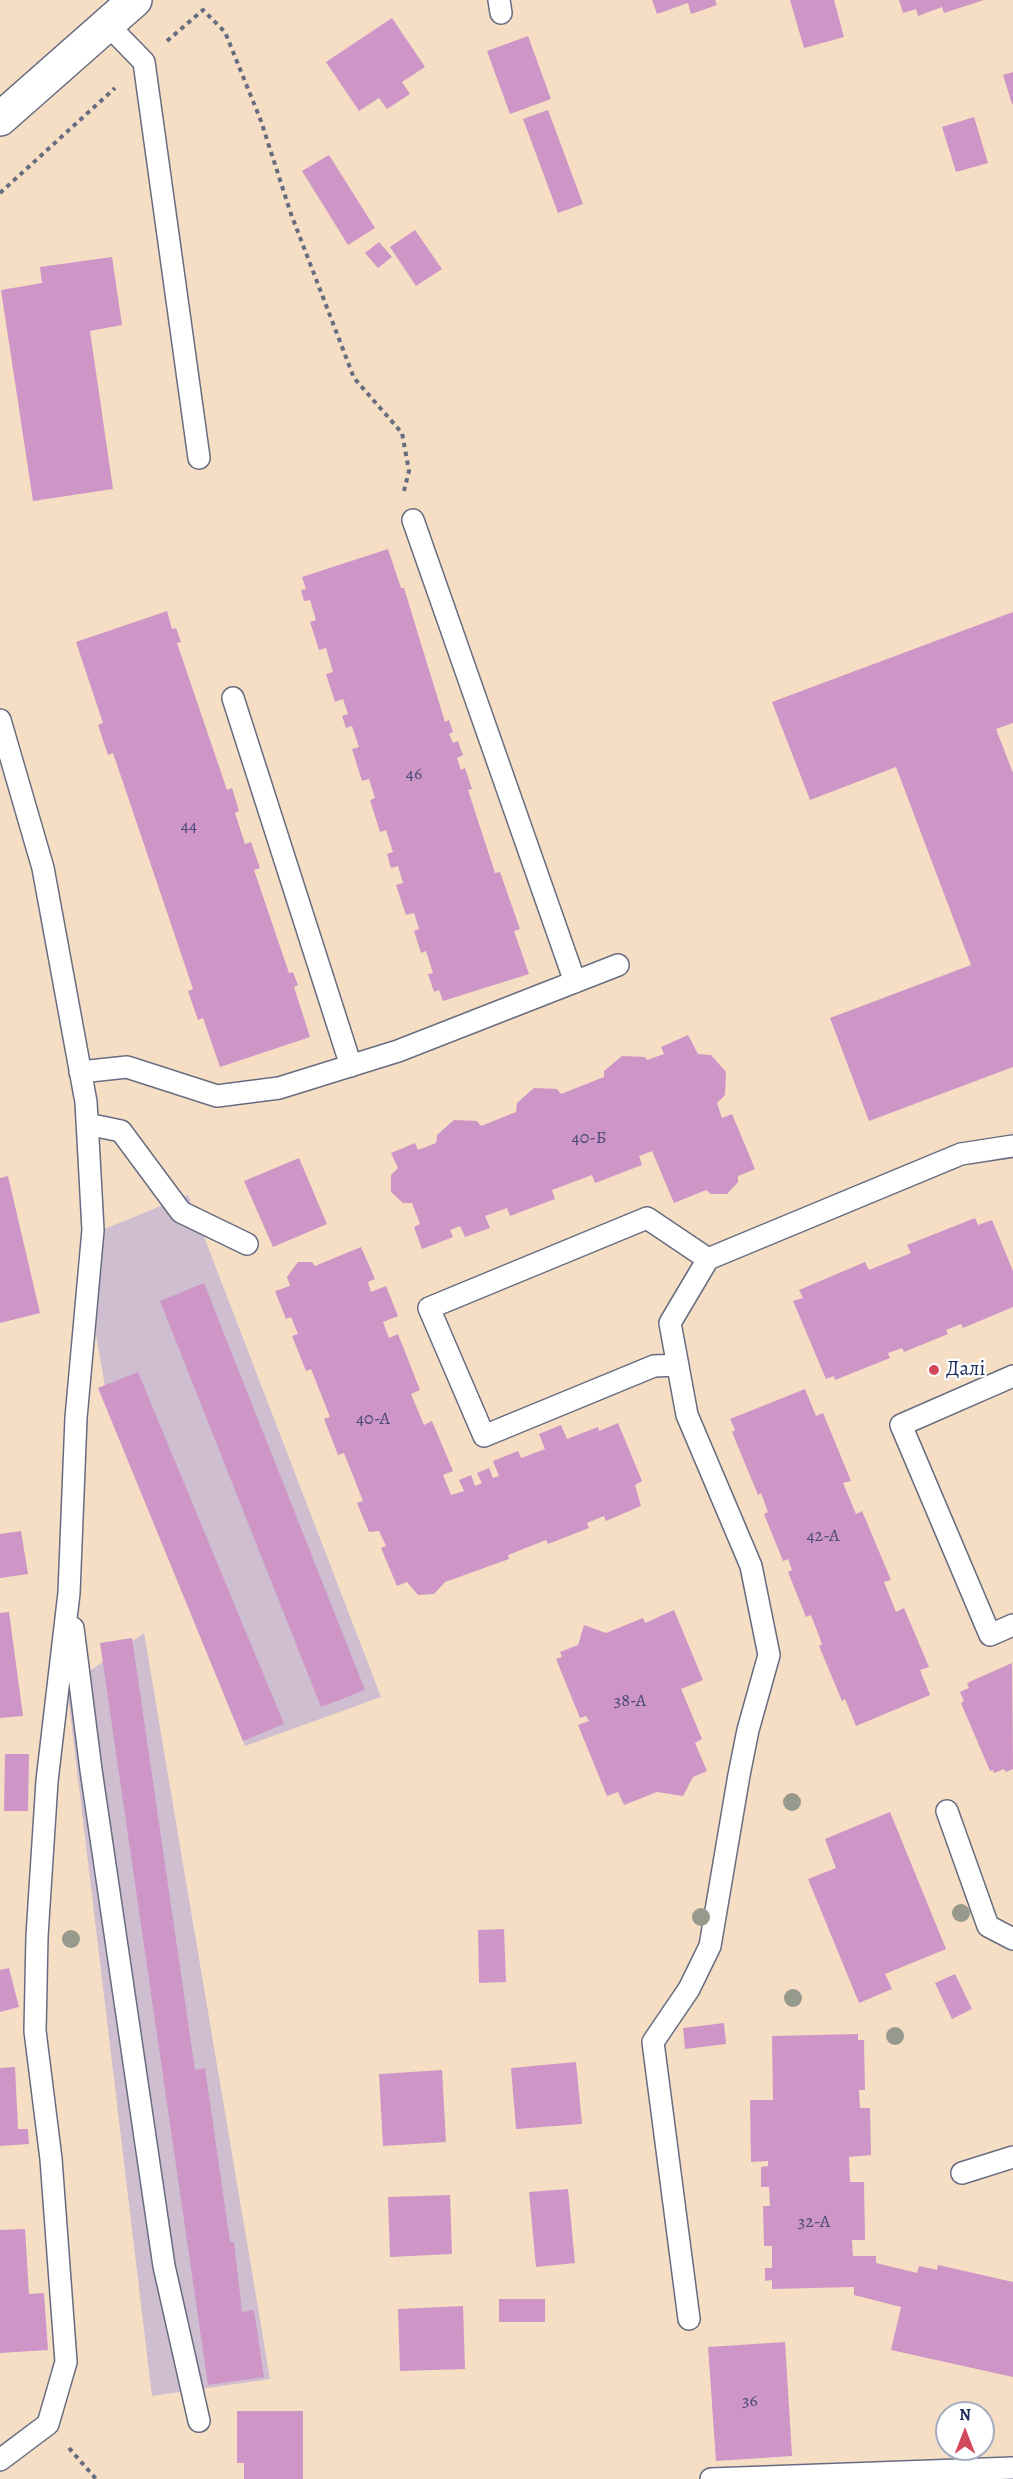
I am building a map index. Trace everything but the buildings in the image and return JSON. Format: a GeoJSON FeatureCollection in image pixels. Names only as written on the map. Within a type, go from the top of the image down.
{"type":"FeatureCollection","features":[{"type":"Feature","properties":{"kind":"street"},"geometry":{"type":"LineString","coordinates":[[0,119],[135,0]]}},
{"type":"Feature","properties":{"kind":"lane"},"geometry":{"type":"LineString","coordinates":[[108,25],[144,62],[199,458]]}},
{"type":"Feature","properties":{"kind":"lane"},"geometry":{"type":"LineString","coordinates":[[413,520],[575,982]]}},
{"type":"Feature","properties":{"kind":"lane"},"geometry":{"type":"LineString","coordinates":[[232,698],[351,1066]]}},
{"type":"Feature","properties":{"kind":"lane"},"geometry":{"type":"LineString","coordinates":[[0,720],[43,868],[80,1072],[87,1124],[93,1230],[76,1418],[69,1593],[47,1781],[37,1936],[35,2031],[51,2159],[66,2362],[48,2424],[0,2460]]}},
{"type":"Feature","properties":{"kind":"lane"},"geometry":{"type":"LineString","coordinates":[[80,1072],[127,1067],[217,1096],[279,1088],[398,1051],[618,965]]}},
{"type":"Feature","properties":{"kind":"lane"},"geometry":{"type":"LineString","coordinates":[[87,1124],[121,1131],[181,1212],[247,1244]]}},
{"type":"Feature","properties":{"kind":"lane"},"geometry":{"type":"LineString","coordinates":[[689,2319],[652,2042],[689,1989],[710,1946],[741,1764],[769,1655],[751,1566],[687,1415],[670,1323],[708,1259],[961,1154],[1013,1146]]}},
{"type":"Feature","properties":{"kind":"lane"},"geometry":{"type":"LineString","coordinates":[[678,1365],[654,1366],[484,1436],[429,1308],[647,1218],[708,1259]]}},
{"type":"Feature","properties":{"kind":"lane"},"geometry":{"type":"LineString","coordinates":[[1013,1376],[901,1425],[990,1635],[1013,1625]]}},
{"type":"Feature","properties":{"kind":"lane"},"geometry":{"type":"LineString","coordinates":[[69,1593],[91,1770],[164,2266],[199,2421]]}},
{"type":"Feature","properties":{"kind":"lane"},"geometry":{"type":"LineString","coordinates":[[947,1811],[988,1926],[1013,1939]]}},
{"type":"Feature","properties":{"kind":"lane"},"geometry":{"type":"LineString","coordinates":[[962,2173],[1013,2157]]}},
{"type":"Feature","properties":{"kind":"lane"},"geometry":{"type":"LineString","coordinates":[[711,2479],[1013,2468]]}},
{"type":"Feature","properties":{"kind":"path"},"geometry":{"type":"LineString","coordinates":[[0,193],[203,10],[225,32],[261,121],[291,214],[354,378],[402,433],[409,471],[404,491],[413,520]]}},
{"type":"Feature","properties":{"kind":"path"},"geometry":{"type":"LineString","coordinates":[[48,2424],[96,2479]]}},
{"type":"Feature","properties":{"kind":"shaded area"},"geometry":{"type":"Polygon","coordinates":[[[188,1195],[381,1697],[245,1746],[110,1415],[93,1317],[102,1230],[188,1195]]]}},
{"type":"Feature","properties":{"kind":"shaded area"},"geometry":{"type":"Polygon","coordinates":[[[144,1633],[270,2379],[152,2396],[67,1687],[144,1633]]]}},
{"type":"Feature","properties":{"kind":"place","name":"Далі"},"geometry":{"type":"Point","coordinates":[934,1370]}}]}
